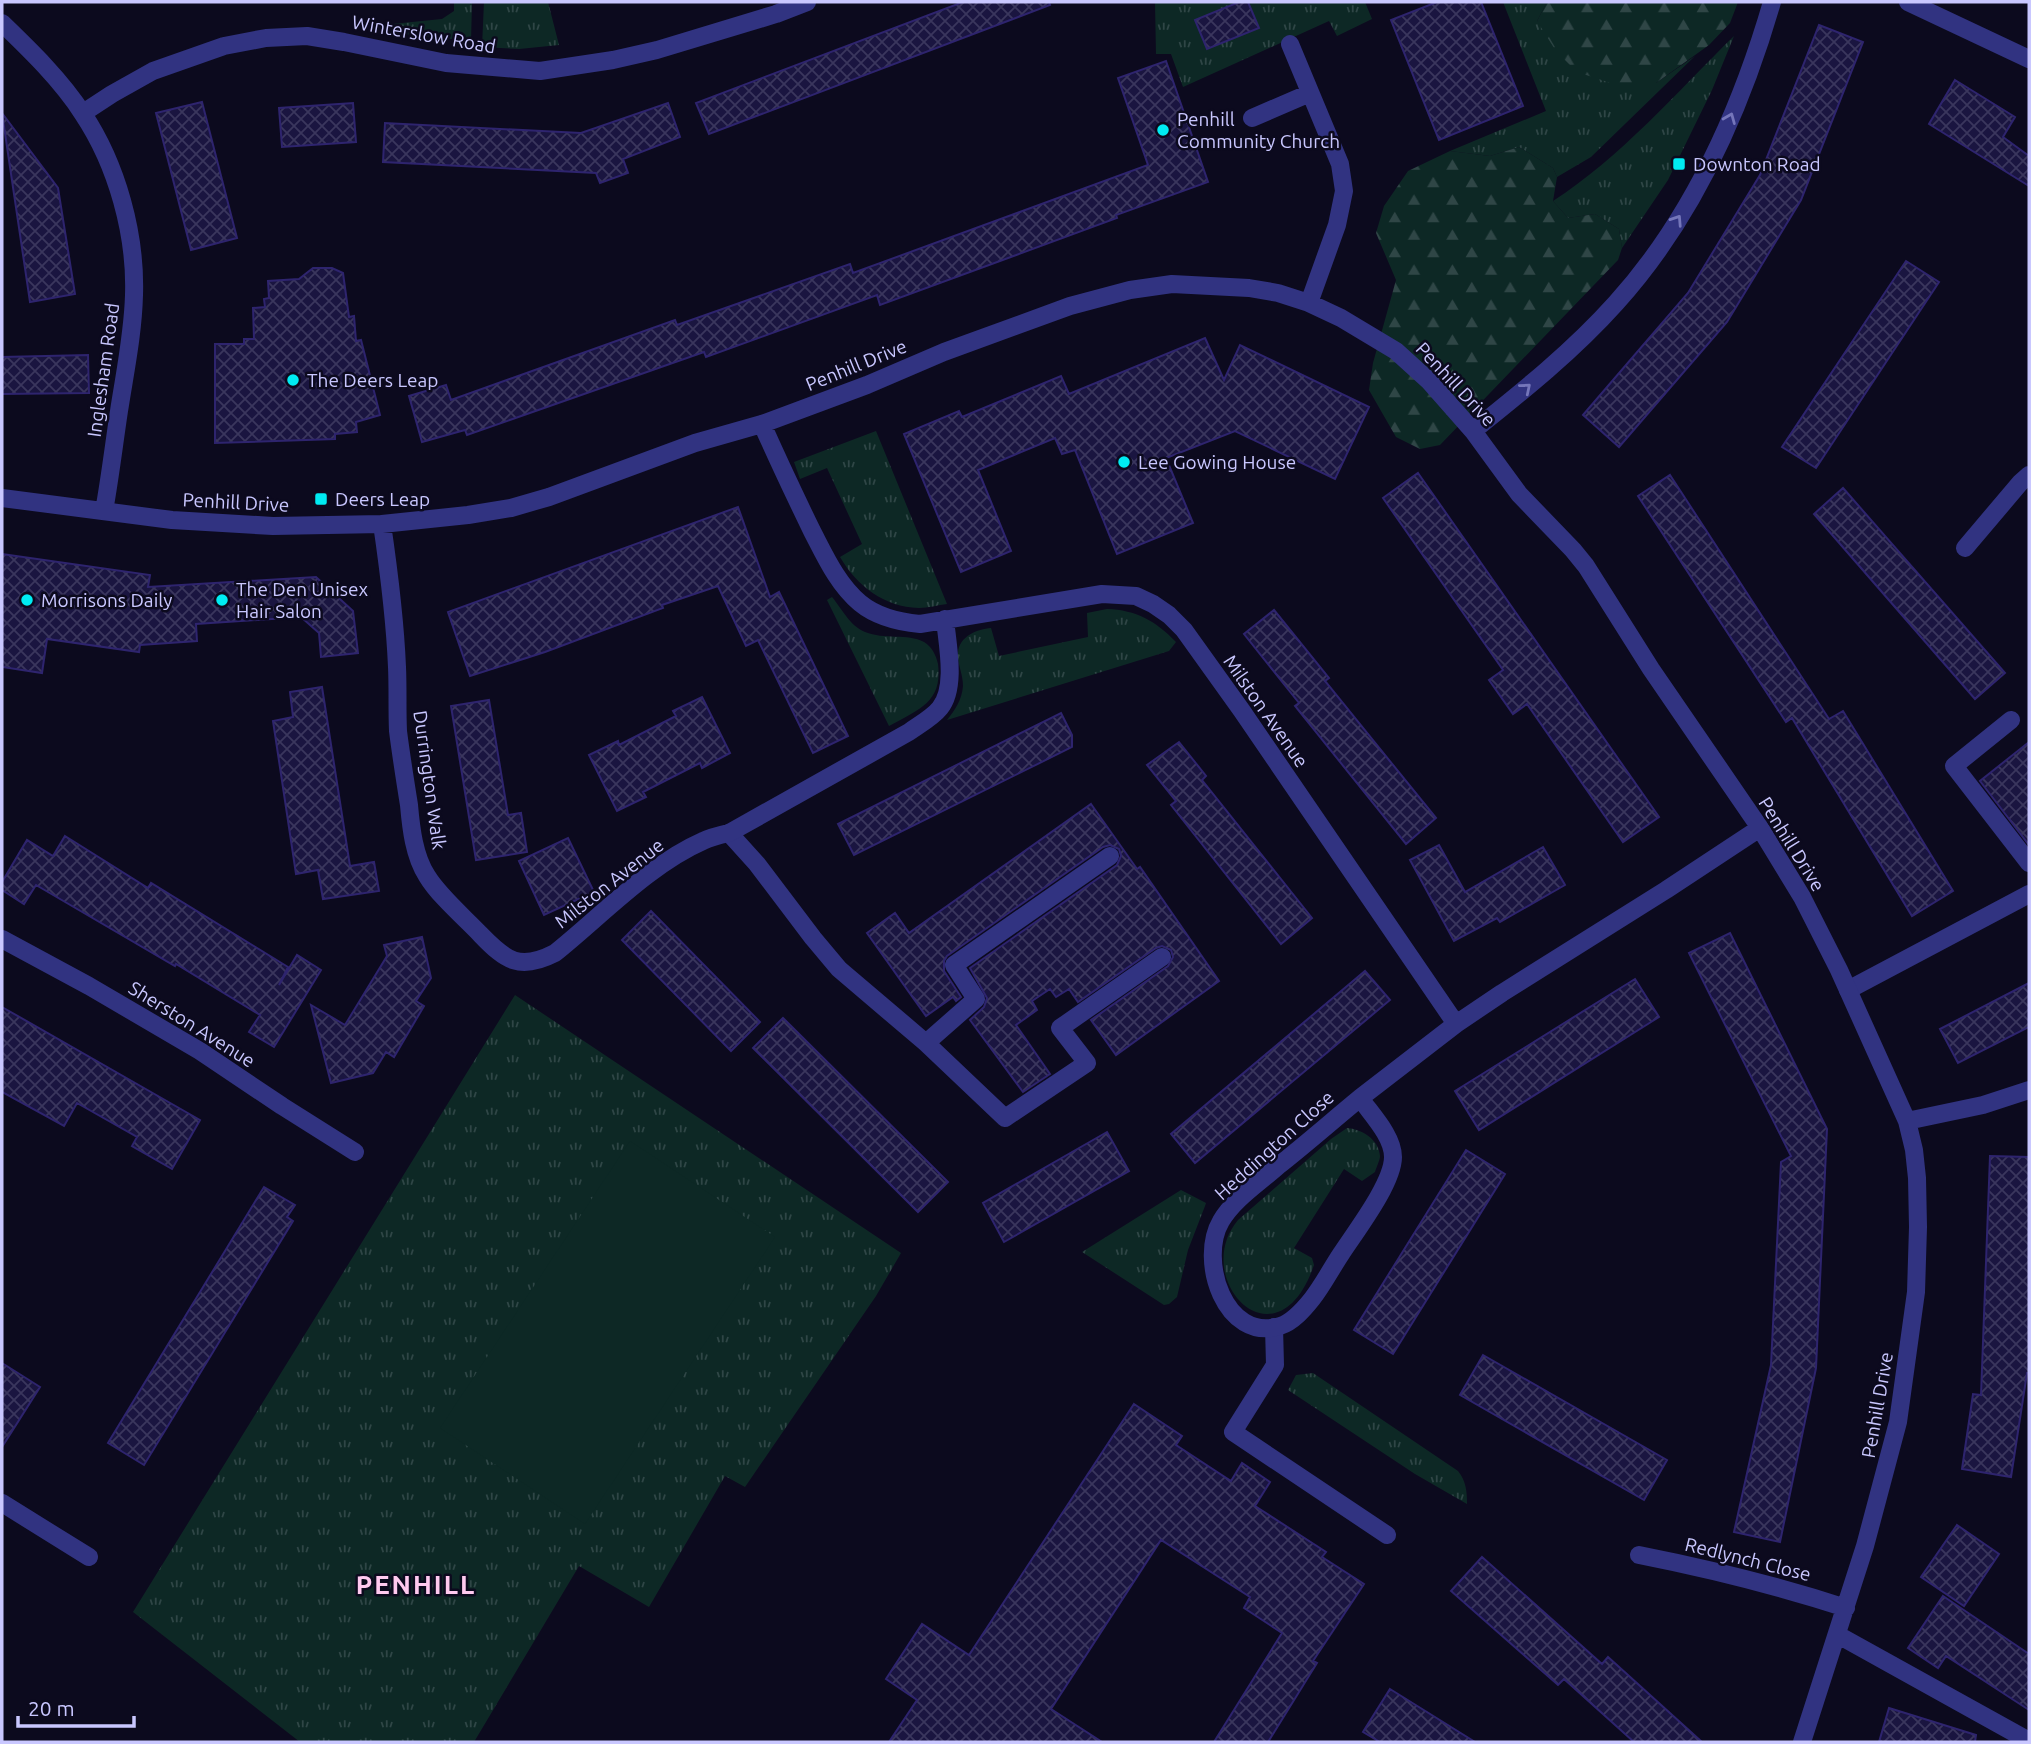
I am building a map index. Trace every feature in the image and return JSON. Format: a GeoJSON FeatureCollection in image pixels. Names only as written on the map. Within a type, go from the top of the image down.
{"type":"FeatureCollection","features":[{"type":"Feature","properties":{"kind":"street","name":"Winterslow Road"},"geometry":{"type":"LineString","coordinates":[[83,113],[153,71],[224,46],[265,38],[307,36],[446,63],[540,71],[657,50],[807,2]]}},
{"type":"Feature","properties":{"kind":"street"},"geometry":{"type":"LineString","coordinates":[[1473,431],[1569,352],[1617,302],[1652,259],[1688,202],[1721,141],[1772,2]]}},
{"type":"Feature","properties":{"kind":"street"},"geometry":{"type":"LineString","coordinates":[[1908,2],[2029,59]]}},
{"type":"Feature","properties":{"kind":"street","name":"Inglesham Road"},"geometry":{"type":"LineString","coordinates":[[2,23],[53,74],[83,113],[100,143],[124,210],[132,254],[134,293],[130,347],[104,511]]}},
{"type":"Feature","properties":{"kind":"street"},"geometry":{"type":"LineString","coordinates":[[1290,44],[1340,164],[1344,191],[1337,225],[1308,303]]}},
{"type":"Feature","properties":{"kind":"street"},"geometry":{"type":"LineString","coordinates":[[1252,118],[1310,93]]}},
{"type":"Feature","properties":{"kind":"street","name":"Penhill Drive"},"geometry":{"type":"LineString","coordinates":[[2,498],[172,520],[273,526],[382,524],[468,516],[549,498],[695,443],[761,424],[876,382],[943,352],[1057,310],[1130,290],[1172,284],[1249,288],[1278,293],[1341,318],[1396,351],[1429,382],[1473,431],[1506,478],[1586,566],[1651,669],[1760,828],[1802,897],[1848,990],[1907,1121],[1914,1150],[1918,1227],[1916,1292],[1898,1422],[1885,1479],[1838,1635],[1802,1742]]}},
{"type":"Feature","properties":{"kind":"street","name":"Milston Avenue"},"geometry":{"type":"LineString","coordinates":[[761,424],[822,551],[847,590],[860,604],[880,616],[919,624],[1102,594],[1136,596],[1169,615],[1184,629],[1242,711],[1456,1024]]}},
{"type":"Feature","properties":{"kind":"street"},"geometry":{"type":"LineString","coordinates":[[1965,548],[2029,475]]}},
{"type":"Feature","properties":{"kind":"street","name":"Durrington Walk"},"geometry":{"type":"LineString","coordinates":[[382,524],[395,629],[398,730],[418,857],[427,876],[486,941],[504,956],[530,963],[555,953]]}},
{"type":"Feature","properties":{"kind":"street","name":"Milston Avenue"},"geometry":{"type":"LineString","coordinates":[[555,953],[679,853],[703,841],[729,833],[909,732],[941,707],[950,681],[945,619]]}},
{"type":"Feature","properties":{"kind":"street"},"geometry":{"type":"LineString","coordinates":[[2011,720],[1954,766],[2029,863]]}},
{"type":"Feature","properties":{"kind":"street","name":"Heddington Close"},"geometry":{"type":"LineString","coordinates":[[1360,1098],[1388,1137],[1394,1154],[1390,1174],[1384,1186],[1313,1298],[1293,1319],[1275,1327],[1257,1326],[1241,1320],[1220,1294],[1213,1270],[1213,1244],[1221,1221],[1241,1198],[1360,1098],[1456,1024],[1760,828]]}},
{"type":"Feature","properties":{"kind":"street"},"geometry":{"type":"LineString","coordinates":[[729,833],[757,864],[839,969],[926,1043],[1005,1118],[1087,1063],[1060,1028],[1162,957]]}},
{"type":"Feature","properties":{"kind":"street"},"geometry":{"type":"LineString","coordinates":[[926,1043],[976,999],[954,965],[1110,856]]}},
{"type":"Feature","properties":{"kind":"street"},"geometry":{"type":"LineString","coordinates":[[1848,990],[2029,894]]}},
{"type":"Feature","properties":{"kind":"street","name":"Sherston Avenue"},"geometry":{"type":"LineString","coordinates":[[2,939],[53,965],[200,1051],[355,1152]]}},
{"type":"Feature","properties":{"kind":"street"},"geometry":{"type":"LineString","coordinates":[[1907,1121],[1983,1105],[2029,1090]]}},
{"type":"Feature","properties":{"kind":"street"},"geometry":{"type":"LineString","coordinates":[[1275,1327],[1275,1365],[1233,1432],[1387,1535]]}},
{"type":"Feature","properties":{"kind":"street"},"geometry":{"type":"LineString","coordinates":[[2,1503],[89,1557]]}},
{"type":"Feature","properties":{"kind":"street","name":"Redlynch Close"},"geometry":{"type":"LineString","coordinates":[[1639,1555],[1706,1568],[1846,1608]]}},
{"type":"Feature","properties":{"kind":"street"},"geometry":{"type":"LineString","coordinates":[[1838,1635],[2029,1741]]}},
{"type":"Feature","properties":{"kind":"green space"},"geometry":{"type":"Polygon","coordinates":[[[454,2],[472,2],[471,41],[404,34],[382,25],[442,19],[454,11],[454,2]]]}},
{"type":"Feature","properties":{"kind":"green space"},"geometry":{"type":"Polygon","coordinates":[[[484,2],[548,2],[559,45],[519,49],[482,47],[484,2]]]}},
{"type":"Feature","properties":{"kind":"green space"},"geometry":{"type":"Polygon","coordinates":[[[1155,2],[1365,2],[1372,19],[1337,36],[1329,21],[1183,87],[1171,54],[1156,54],[1155,2]]]}},
{"type":"Feature","properties":{"kind":"green space"},"geometry":{"type":"Polygon","coordinates":[[[1503,2],[1547,2],[1537,21],[1656,83],[1695,56],[1591,157],[1557,177],[1553,168],[1519,147],[1490,156],[1450,151],[1546,111],[1503,2]]]}},
{"type":"Feature","properties":{"kind":"green space"},"geometry":{"type":"Polygon","coordinates":[[[1547,2],[1738,2],[1730,23],[1709,45],[1656,83],[1617,85],[1577,72],[1556,51],[1537,21],[1547,2]]]}},
{"type":"Feature","properties":{"kind":"green space"},"geometry":{"type":"Polygon","coordinates":[[[1734,36],[1712,90],[1668,180],[1622,248],[1619,229],[1595,214],[1568,218],[1553,201],[1625,145],[1734,36]]]}},
{"type":"Feature","properties":{"kind":"green space"},"geometry":{"type":"Polygon","coordinates":[[[1519,147],[1553,168],[1557,177],[1553,201],[1568,218],[1595,214],[1619,229],[1622,248],[1618,260],[1440,445],[1420,449],[1396,437],[1369,390],[1373,363],[1396,280],[1376,233],[1384,206],[1408,171],[1450,151],[1490,156],[1519,147]]]}},
{"type":"Feature","properties":{"kind":"green space"},"geometry":{"type":"Polygon","coordinates":[[[876,431],[947,604],[922,608],[906,607],[883,599],[863,586],[840,557],[862,544],[827,468],[800,479],[794,462],[876,431]]]}},
{"type":"Feature","properties":{"kind":"green space"},"geometry":{"type":"Polygon","coordinates":[[[832,597],[851,621],[865,632],[917,639],[929,646],[938,664],[938,677],[932,697],[926,704],[889,726],[827,600],[832,597]]]}},
{"type":"Feature","properties":{"kind":"green space"},"geometry":{"type":"Polygon","coordinates":[[[1107,609],[1145,618],[1176,642],[1169,651],[947,720],[961,696],[963,682],[958,653],[962,642],[970,634],[991,628],[999,656],[1088,637],[1087,613],[1107,609]]]}},
{"type":"Feature","properties":{"kind":"green space"},"geometry":{"type":"Polygon","coordinates":[[[515,995],[901,1253],[876,1296],[745,1487],[725,1476],[649,1607],[579,1566],[474,1742],[300,1742],[133,1612],[515,995]]]}},
{"type":"Feature","properties":{"kind":"green space"},"geometry":{"type":"Polygon","coordinates":[[[1347,1128],[1358,1130],[1373,1140],[1380,1156],[1375,1172],[1362,1181],[1344,1169],[1294,1248],[1312,1258],[1314,1265],[1298,1296],[1280,1311],[1261,1313],[1244,1305],[1231,1288],[1224,1267],[1226,1243],[1238,1220],[1347,1128]]]}},
{"type":"Feature","properties":{"kind":"green space"},"geometry":{"type":"Polygon","coordinates":[[[630,1141],[775,1237],[585,1524],[440,1428],[630,1141]]]}},
{"type":"Feature","properties":{"kind":"green space"},"geometry":{"type":"Polygon","coordinates":[[[1181,1190],[1206,1203],[1188,1250],[1177,1297],[1169,1304],[1164,1305],[1082,1252],[1181,1190]]]}},
{"type":"Feature","properties":{"kind":"green space"},"geometry":{"type":"Polygon","coordinates":[[[1313,1373],[1458,1471],[1466,1486],[1467,1504],[1415,1474],[1288,1390],[1296,1375],[1313,1373]]]}},
{"type":"Feature","properties":{"kind":"building"},"geometry":{"type":"Polygon","coordinates":[[[963,2],[1049,2],[1050,5],[709,134],[696,103],[963,2]]]}},
{"type":"Feature","properties":{"kind":"building"},"geometry":{"type":"Polygon","coordinates":[[[1239,2],[1248,2],[1259,28],[1207,49],[1195,20],[1239,2]]]}},
{"type":"Feature","properties":{"kind":"building"},"geometry":{"type":"Polygon","coordinates":[[[1437,2],[1481,2],[1523,106],[1439,140],[1391,20],[1437,2]]]}},
{"type":"Feature","properties":{"kind":"building"},"geometry":{"type":"Polygon","coordinates":[[[1819,25],[1863,42],[1801,200],[1727,322],[1619,447],[1583,415],[1688,293],[1760,175],[1819,25]]]}},
{"type":"Feature","properties":{"kind":"building"},"geometry":{"type":"Polygon","coordinates":[[[1166,61],[1208,182],[880,305],[877,295],[706,357],[704,352],[467,435],[465,430],[422,442],[409,396],[446,385],[451,400],[675,320],[677,325],[850,264],[853,273],[1148,165],[1118,78],[1166,61]]]}},
{"type":"Feature","properties":{"kind":"building"},"geometry":{"type":"Polygon","coordinates":[[[1955,80],[2015,117],[2003,137],[2029,156],[2029,186],[1929,124],[1955,80]]]}},
{"type":"Feature","properties":{"kind":"building"},"geometry":{"type":"Polygon","coordinates":[[[202,102],[237,238],[191,250],[156,113],[202,102]]]}},
{"type":"Feature","properties":{"kind":"building"},"geometry":{"type":"Polygon","coordinates":[[[353,103],[356,142],[282,147],[279,108],[353,103]]]}},
{"type":"Feature","properties":{"kind":"building"},"geometry":{"type":"Polygon","coordinates":[[[668,103],[680,137],[623,159],[628,173],[600,183],[596,173],[383,162],[385,123],[581,133],[668,103]]]}},
{"type":"Feature","properties":{"kind":"building"},"geometry":{"type":"Polygon","coordinates":[[[2,113],[58,188],[75,294],[30,302],[2,113]]]}},
{"type":"Feature","properties":{"kind":"building"},"geometry":{"type":"Polygon","coordinates":[[[1906,261],[1939,282],[1816,468],[1782,447],[1906,261]]]}},
{"type":"Feature","properties":{"kind":"building","name":"The Deers Leap"},"geometry":{"type":"Polygon","coordinates":[[[313,268],[332,268],[343,273],[349,317],[354,316],[356,341],[361,340],[380,415],[356,422],[357,432],[335,434],[335,439],[215,443],[215,344],[244,344],[244,339],[254,339],[253,308],[265,307],[264,299],[269,298],[268,281],[299,279],[313,268]]]}},
{"type":"Feature","properties":{"kind":"building","name":"Lee Gowing House"},"geometry":{"type":"Polygon","coordinates":[[[1205,338],[1224,380],[1240,345],[1369,407],[1335,479],[1235,431],[1166,458],[1193,523],[1117,554],[1075,450],[1062,454],[1055,438],[978,470],[1011,551],[961,572],[904,434],[959,411],[962,417],[1061,376],[1069,394],[1205,338]]]}},
{"type":"Feature","properties":{"kind":"building"},"geometry":{"type":"Polygon","coordinates":[[[88,355],[89,393],[2,394],[2,357],[88,355]]]}},
{"type":"Feature","properties":{"kind":"building"},"geometry":{"type":"Polygon","coordinates":[[[1418,473],[1659,817],[1623,842],[1527,704],[1513,714],[1489,680],[1503,670],[1383,498],[1418,473]]]}},
{"type":"Feature","properties":{"kind":"building"},"geometry":{"type":"Polygon","coordinates":[[[1670,475],[1829,719],[1843,711],[1953,891],[1912,916],[1792,718],[1786,722],[1638,496],[1670,475]]]}},
{"type":"Feature","properties":{"kind":"building"},"geometry":{"type":"Polygon","coordinates":[[[1843,488],[2005,673],[1975,699],[1814,514],[1843,488]]]}},
{"type":"Feature","properties":{"kind":"building"},"geometry":{"type":"Polygon","coordinates":[[[738,507],[770,597],[779,592],[848,736],[813,753],[758,640],[746,646],[718,586],[662,605],[663,608],[545,652],[470,676],[448,612],[738,507]]]}},
{"type":"Feature","properties":{"kind":"building"},"geometry":{"type":"Polygon","coordinates":[[[2,554],[150,575],[148,587],[316,577],[353,611],[358,653],[321,657],[319,633],[301,617],[196,624],[197,641],[140,645],[139,652],[47,639],[42,673],[2,667],[2,554]]]}},
{"type":"Feature","properties":{"kind":"building"},"geometry":{"type":"Polygon","coordinates":[[[1274,610],[1329,678],[1325,681],[1436,818],[1406,844],[1295,706],[1299,703],[1244,634],[1274,610]]]}},
{"type":"Feature","properties":{"kind":"building"},"geometry":{"type":"Polygon","coordinates":[[[322,687],[350,866],[374,862],[379,891],[323,899],[318,870],[296,874],[273,721],[293,717],[290,692],[322,687]]]}},
{"type":"Feature","properties":{"kind":"building"},"geometry":{"type":"Polygon","coordinates":[[[702,697],[730,753],[702,768],[700,763],[643,792],[646,797],[617,811],[589,755],[618,741],[619,745],[676,716],[673,711],[702,697]]]}},
{"type":"Feature","properties":{"kind":"building"},"geometry":{"type":"Polygon","coordinates":[[[489,700],[508,815],[521,813],[527,852],[476,860],[451,706],[489,700]]]}},
{"type":"Feature","properties":{"kind":"building"},"geometry":{"type":"Polygon","coordinates":[[[1061,713],[1072,735],[1072,747],[854,855],[838,824],[1061,713]]]}},
{"type":"Feature","properties":{"kind":"building"},"geometry":{"type":"Polygon","coordinates":[[[1179,742],[1206,776],[1202,780],[1312,918],[1281,944],[1171,805],[1176,801],[1147,765],[1179,742]]]}},
{"type":"Feature","properties":{"kind":"building"},"geometry":{"type":"Polygon","coordinates":[[[2029,742],[2029,845],[1980,781],[2029,742]]]}},
{"type":"Feature","properties":{"kind":"building"},"geometry":{"type":"Polygon","coordinates":[[[1091,804],[1137,869],[1140,867],[1219,981],[1116,1055],[1091,1020],[1168,966],[1173,957],[1171,950],[1162,946],[1156,948],[1078,1002],[1069,989],[1056,997],[1050,989],[1032,1001],[1037,1010],[1016,1025],[1050,1074],[1023,1092],[970,1020],[984,1007],[987,998],[970,968],[1117,865],[1121,856],[1119,849],[1110,845],[1103,847],[947,956],[944,971],[961,997],[956,1001],[953,997],[926,1016],[867,933],[895,913],[909,933],[1091,804]]]}},
{"type":"Feature","properties":{"kind":"building"},"geometry":{"type":"Polygon","coordinates":[[[65,836],[148,888],[151,883],[288,967],[279,985],[297,955],[321,970],[274,1047],[249,1032],[260,1015],[176,964],[175,966],[36,885],[24,904],[2,890],[2,882],[27,840],[53,856],[65,836]]]}},
{"type":"Feature","properties":{"kind":"building"},"geometry":{"type":"Polygon","coordinates":[[[568,838],[594,892],[544,915],[519,861],[568,838]]]}},
{"type":"Feature","properties":{"kind":"building"},"geometry":{"type":"Polygon","coordinates":[[[1439,845],[1465,892],[1543,847],[1565,885],[1500,922],[1497,918],[1454,941],[1410,860],[1439,845]]]}},
{"type":"Feature","properties":{"kind":"building"},"geometry":{"type":"Polygon","coordinates":[[[651,911],[760,1022],[731,1051],[622,940],[651,911]]]}},
{"type":"Feature","properties":{"kind":"building"},"geometry":{"type":"Polygon","coordinates":[[[1730,933],[1827,1129],[1816,1368],[1780,1542],[1734,1532],[1771,1365],[1781,1162],[1791,1156],[1689,953],[1730,933]]]}},
{"type":"Feature","properties":{"kind":"building"},"geometry":{"type":"Polygon","coordinates":[[[422,937],[431,978],[416,1001],[424,1006],[394,1057],[386,1052],[373,1073],[331,1083],[311,1005],[345,1025],[387,956],[384,945],[422,937]]]}},
{"type":"Feature","properties":{"kind":"building"},"geometry":{"type":"Polygon","coordinates":[[[1365,971],[1390,1000],[1195,1163],[1171,1134],[1365,971]]]}},
{"type":"Feature","properties":{"kind":"building"},"geometry":{"type":"Polygon","coordinates":[[[1635,979],[1659,1017],[1479,1130],[1455,1091],[1635,979]]]}},
{"type":"Feature","properties":{"kind":"building"},"geometry":{"type":"Polygon","coordinates":[[[2029,983],[2029,1027],[1958,1063],[1940,1029],[2029,983]]]}},
{"type":"Feature","properties":{"kind":"building"},"geometry":{"type":"Polygon","coordinates":[[[2,1007],[200,1120],[172,1169],[132,1146],[137,1137],[77,1103],[64,1126],[2,1092],[2,1007]]]}},
{"type":"Feature","properties":{"kind":"building"},"geometry":{"type":"Polygon","coordinates":[[[783,1018],[948,1182],[918,1212],[753,1048],[783,1018]]]}},
{"type":"Feature","properties":{"kind":"building"},"geometry":{"type":"Polygon","coordinates":[[[1107,1132],[1129,1171],[1004,1242],[983,1203],[1107,1132]]]}},
{"type":"Feature","properties":{"kind":"building"},"geometry":{"type":"Polygon","coordinates":[[[1466,1150],[1505,1174],[1393,1354],[1354,1330],[1466,1150]]]}},
{"type":"Feature","properties":{"kind":"building"},"geometry":{"type":"Polygon","coordinates":[[[1990,1156],[2029,1157],[2029,1373],[2011,1477],[1962,1469],[1973,1394],[1981,1395],[1990,1156]]]}},
{"type":"Feature","properties":{"kind":"building"},"geometry":{"type":"Polygon","coordinates":[[[264,1187],[295,1205],[287,1217],[293,1221],[144,1465],[108,1443],[264,1187]]]}},
{"type":"Feature","properties":{"kind":"building"},"geometry":{"type":"Polygon","coordinates":[[[1483,1355],[1667,1460],[1644,1500],[1460,1395],[1483,1355]]]}},
{"type":"Feature","properties":{"kind":"building"},"geometry":{"type":"Polygon","coordinates":[[[2,1363],[40,1387],[2,1447],[2,1363]]]}},
{"type":"Feature","properties":{"kind":"building"},"geometry":{"type":"Polygon","coordinates":[[[1134,1404],[1182,1436],[1176,1445],[1231,1481],[1242,1463],[1270,1482],[1255,1506],[1326,1552],[1322,1557],[1364,1584],[1313,1661],[1317,1663],[1268,1742],[1214,1742],[1282,1633],[1244,1608],[1250,1597],[1161,1540],[1051,1709],[1102,1742],[889,1742],[917,1700],[886,1679],[922,1624],[969,1655],[1134,1404]]]}},
{"type":"Feature","properties":{"kind":"building"},"geometry":{"type":"Polygon","coordinates":[[[1957,1525],[1999,1554],[1964,1606],[1921,1577],[1957,1525]]]}},
{"type":"Feature","properties":{"kind":"building"},"geometry":{"type":"Polygon","coordinates":[[[1482,1557],[1602,1664],[1608,1657],[1702,1742],[1634,1742],[1564,1679],[1558,1685],[1451,1591],[1482,1557]]]}},
{"type":"Feature","properties":{"kind":"building"},"geometry":{"type":"Polygon","coordinates":[[[1943,1596],[2029,1654],[2029,1710],[1946,1656],[1938,1668],[1908,1648],[1943,1596]]]}},
{"type":"Feature","properties":{"kind":"building"},"geometry":{"type":"Polygon","coordinates":[[[1390,1689],[1475,1742],[1380,1742],[1363,1732],[1390,1689]]]}},
{"type":"Feature","properties":{"kind":"building"},"geometry":{"type":"Polygon","coordinates":[[[1889,1708],[1976,1735],[1975,1742],[1879,1742],[1889,1708]]]}},
{"type":"Feature","properties":{"kind":"place","name":"Penhill Community Church"},"geometry":{"type":"Point","coordinates":[1163,130]}},
{"type":"Feature","properties":{"kind":"place","name":"Downton Road"},"geometry":{"type":"Point","coordinates":[1679,164]}},
{"type":"Feature","properties":{"kind":"place","name":"The Deers Leap"},"geometry":{"type":"Point","coordinates":[293,380]}},
{"type":"Feature","properties":{"kind":"place","name":"Lee Gowing House"},"geometry":{"type":"Point","coordinates":[1124,462]}},
{"type":"Feature","properties":{"kind":"place","name":"Deers Leap"},"geometry":{"type":"Point","coordinates":[321,499]}},
{"type":"Feature","properties":{"kind":"place","name":"Morrisons Daily"},"geometry":{"type":"Point","coordinates":[27,600]}},
{"type":"Feature","properties":{"kind":"place","name":"The Den Unisex Hair Salon"},"geometry":{"type":"Point","coordinates":[222,600]}},
{"type":"Feature","properties":{"kind":"district","name":"PENHILL"},"geometry":{"type":"Point","coordinates":[416,1584]}}]}
